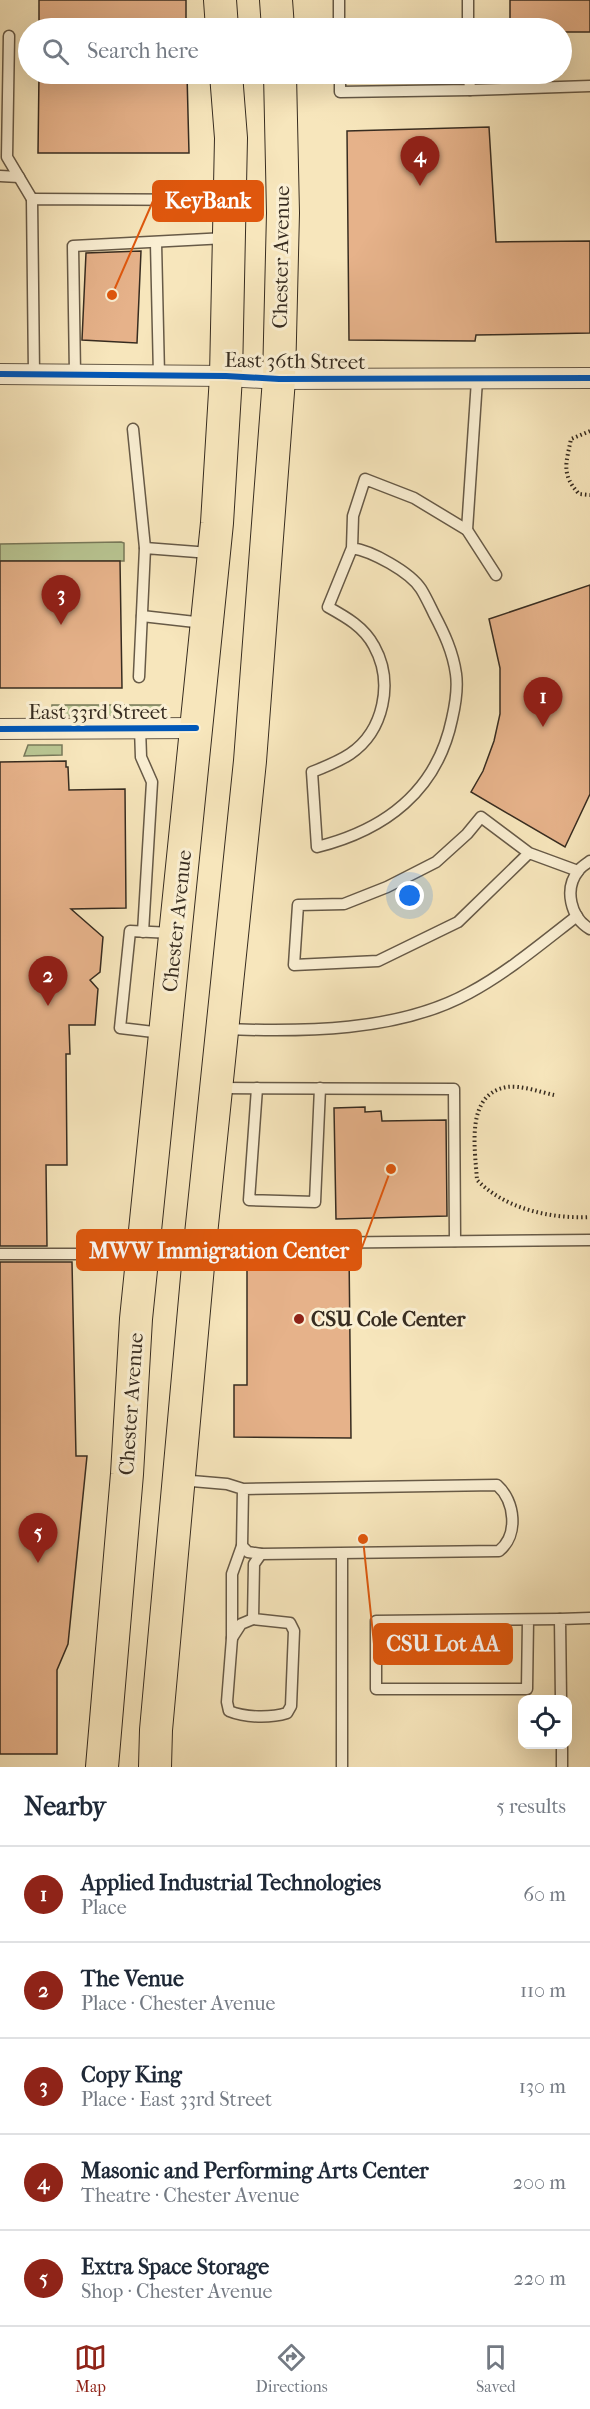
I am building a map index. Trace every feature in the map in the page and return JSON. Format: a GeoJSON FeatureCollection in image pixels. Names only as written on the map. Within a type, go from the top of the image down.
{"type":"FeatureCollection","features":[{"type":"Feature","properties":{"kind":"main road"},"geometry":{"type":"LineString","coordinates":[[219,0],[221,18]]}},
{"type":"Feature","properties":{"kind":"main road"},"geometry":{"type":"LineString","coordinates":[[276,0],[277,18]]}},
{"type":"Feature","properties":{"kind":"main road","name":"Chester Avenue"},"geometry":{"type":"LineString","coordinates":[[102,1767],[143,1254],[214,553],[226,376],[231,138],[227,84]]}},
{"type":"Feature","properties":{"kind":"main road","name":"Chester Avenue"},"geometry":{"type":"LineString","coordinates":[[155,1767],[200,1244],[250,761],[279,379],[283,213],[280,84]]}},
{"type":"Feature","properties":{"kind":"street","name":"East 36th Street"},"geometry":{"type":"LineString","coordinates":[[0,374],[226,376],[279,379],[590,378]]}},
{"type":"Feature","properties":{"kind":"street","name":"East 33rd Street"},"geometry":{"type":"LineString","coordinates":[[0,729],[196,728]]}},
{"type":"Feature","properties":{"kind":"lane"},"geometry":{"type":"LineString","coordinates":[[339,0],[339,18]]}},
{"type":"Feature","properties":{"kind":"lane"},"geometry":{"type":"LineString","coordinates":[[468,0],[468,18]]}},
{"type":"Feature","properties":{"kind":"lane"},"geometry":{"type":"LineString","coordinates":[[9,36],[7,157],[32,199],[34,374]]}},
{"type":"Feature","properties":{"kind":"lane"},"geometry":{"type":"LineString","coordinates":[[340,84],[340,92],[590,86]]}},
{"type":"Feature","properties":{"kind":"lane"},"geometry":{"type":"LineString","coordinates":[[470,84],[470,90]]}},
{"type":"Feature","properties":{"kind":"lane"},"geometry":{"type":"LineString","coordinates":[[0,176],[19,177]]}},
{"type":"Feature","properties":{"kind":"lane"},"geometry":{"type":"LineString","coordinates":[[32,199],[230,200]]}},
{"type":"Feature","properties":{"kind":"lane"},"geometry":{"type":"LineString","coordinates":[[75,374],[73,246],[229,238]]}},
{"type":"Feature","properties":{"kind":"lane"},"geometry":{"type":"LineString","coordinates":[[156,243],[159,375]]}},
{"type":"Feature","properties":{"kind":"lane"},"geometry":{"type":"LineString","coordinates":[[467,530],[477,380]]}},
{"type":"Feature","properties":{"kind":"lane"},"geometry":{"type":"LineString","coordinates":[[133,429],[145,548],[139,677]]}},
{"type":"Feature","properties":{"kind":"lane"},"geometry":{"type":"LineString","coordinates":[[352,548],[365,550],[387,561],[421,588],[450,648],[457,676],[454,708],[448,739],[432,770],[412,799],[385,819],[360,833],[317,847],[312,772],[332,765],[351,754],[372,734],[381,713],[384,692],[381,665],[374,646],[350,619],[328,607],[352,548],[353,516],[365,479],[414,498],[467,530],[496,575]]}},
{"type":"Feature","properties":{"kind":"lane"},"geometry":{"type":"LineString","coordinates":[[145,548],[214,553]]}},
{"type":"Feature","properties":{"kind":"lane"},"geometry":{"type":"LineString","coordinates":[[142,616],[206,624]]}},
{"type":"Feature","properties":{"kind":"lane"},"geometry":{"type":"LineString","coordinates":[[141,728],[141,757],[152,782],[143,932]]}},
{"type":"Feature","properties":{"kind":"lane"},"geometry":{"type":"LineString","coordinates":[[529,853],[458,922],[378,961],[294,965],[298,905],[344,904],[387,887],[436,862],[467,834],[481,817],[529,853],[578,871]]}},
{"type":"Feature","properties":{"kind":"lane"},"geometry":{"type":"LineString","coordinates":[[590,861],[578,871],[570,889],[572,908],[582,924],[590,929]]}},
{"type":"Feature","properties":{"kind":"lane"},"geometry":{"type":"LineString","coordinates":[[222,1029],[287,1031],[370,1023],[426,1011],[467,994],[502,974],[577,916]]}},
{"type":"Feature","properties":{"kind":"lane"},"geometry":{"type":"LineString","coordinates":[[165,1033],[120,1028],[130,931],[175,933]]}},
{"type":"Feature","properties":{"kind":"lane"},"geometry":{"type":"LineString","coordinates":[[216,1088],[453,1089],[455,1241]]}},
{"type":"Feature","properties":{"kind":"lane"},"geometry":{"type":"LineString","coordinates":[[257,1088],[249,1200],[315,1202],[320,1088]]}},
{"type":"Feature","properties":{"kind":"lane"},"geometry":{"type":"LineString","coordinates":[[200,1244],[590,1240]]}},
{"type":"Feature","properties":{"kind":"lane"},"geometry":{"type":"LineString","coordinates":[[0,1254],[143,1254]]}},
{"type":"Feature","properties":{"kind":"lane"},"geometry":{"type":"LineString","coordinates":[[178,1480],[227,1484],[243,1489],[497,1485],[507,1493],[511,1508],[511,1530],[507,1545],[499,1551],[261,1554],[248,1552],[243,1546]]}},
{"type":"Feature","properties":{"kind":"lane"},"geometry":{"type":"LineString","coordinates":[[232,1638],[241,1624],[253,1619],[283,1620],[290,1623],[294,1631],[291,1706],[287,1713],[276,1716],[237,1714],[229,1711],[227,1702],[232,1638],[232,1574],[243,1546],[243,1489]]}},
{"type":"Feature","properties":{"kind":"lane"},"geometry":{"type":"LineString","coordinates":[[253,1619],[254,1564],[261,1554]]}},
{"type":"Feature","properties":{"kind":"lane"},"geometry":{"type":"LineString","coordinates":[[342,1554],[342,1767]]}},
{"type":"Feature","properties":{"kind":"lane"},"geometry":{"type":"LineString","coordinates":[[528,1620],[527,1689],[375,1689],[376,1621],[590,1618]]}},
{"type":"Feature","properties":{"kind":"lane"},"geometry":{"type":"LineString","coordinates":[[560,1619],[561,1695]]}},
{"type":"Feature","properties":{"kind":"lane"},"geometry":{"type":"LineString","coordinates":[[562,1749],[562,1767]]}},
{"type":"Feature","properties":{"kind":"path"},"geometry":{"type":"LineString","coordinates":[[590,431],[571,439],[566,467],[568,482],[579,494],[590,495]]}},
{"type":"Feature","properties":{"kind":"path"},"geometry":{"type":"LineString","coordinates":[[554,1095],[509,1087],[491,1092],[479,1106],[476,1131],[477,1180],[489,1192],[524,1208],[571,1218],[590,1217]]}},
{"type":"Feature","properties":{"kind":"green space"},"geometry":{"type":"Polygon","coordinates":[[[124,543],[124,561],[0,561],[0,544],[124,543]]]}},
{"type":"Feature","properties":{"kind":"green space"},"geometry":{"type":"Polygon","coordinates":[[[52,705],[163,705],[160,711],[147,716],[51,716],[52,705]]]}},
{"type":"Feature","properties":{"kind":"green space"},"geometry":{"type":"Polygon","coordinates":[[[28,745],[62,745],[62,755],[24,756],[28,745]]]}},
{"type":"Feature","properties":{"kind":"building"},"geometry":{"type":"Polygon","coordinates":[[[39,0],[186,0],[186,18],[39,18],[39,0]]]}},
{"type":"Feature","properties":{"kind":"building"},"geometry":{"type":"Polygon","coordinates":[[[510,0],[590,0],[590,32],[572,32],[572,18],[510,18],[510,0]]]}},
{"type":"Feature","properties":{"kind":"building"},"geometry":{"type":"Polygon","coordinates":[[[39,84],[187,84],[189,153],[38,153],[39,84]]]}},
{"type":"Feature","properties":{"kind":"building"},"geometry":{"type":"Polygon","coordinates":[[[489,127],[496,242],[590,241],[590,333],[476,335],[475,341],[349,340],[347,131],[489,127]]]}},
{"type":"Feature","properties":{"kind":"building"},"geometry":{"type":"Polygon","coordinates":[[[141,251],[137,343],[82,340],[86,253],[141,251]]]}},
{"type":"Feature","properties":{"kind":"building"},"geometry":{"type":"Polygon","coordinates":[[[0,561],[120,561],[122,688],[0,688],[0,561]]]}},
{"type":"Feature","properties":{"kind":"building"},"geometry":{"type":"Polygon","coordinates":[[[590,585],[590,794],[565,847],[471,792],[483,771],[494,741],[500,714],[500,668],[489,619],[590,585]]]}},
{"type":"Feature","properties":{"kind":"building"},"geometry":{"type":"Polygon","coordinates":[[[66,761],[69,790],[125,789],[126,908],[71,909],[103,937],[100,972],[90,980],[98,989],[95,1025],[69,1025],[70,1054],[66,1054],[67,1165],[46,1165],[47,1246],[0,1246],[0,762],[66,761]]]}},
{"type":"Feature","properties":{"kind":"building"},"geometry":{"type":"Polygon","coordinates":[[[365,1107],[365,1112],[381,1111],[382,1121],[446,1120],[447,1216],[336,1219],[334,1108],[365,1107]]]}},
{"type":"Feature","properties":{"kind":"building","name":"CSU Cole Center"},"geometry":{"type":"Polygon","coordinates":[[[349,1250],[351,1438],[234,1437],[234,1385],[247,1385],[247,1252],[349,1250]]]}},
{"type":"Feature","properties":{"kind":"building"},"geometry":{"type":"Polygon","coordinates":[[[0,1262],[72,1262],[76,1456],[87,1456],[68,1644],[57,1670],[57,1754],[0,1754],[0,1262]]]}},
{"type":"Feature","properties":{"kind":"cycle path"},"geometry":{"type":"LineString","coordinates":[[0,374],[226,376],[279,379],[590,378]]}},
{"type":"Feature","properties":{"kind":"cycle path"},"geometry":{"type":"LineString","coordinates":[[0,729],[196,728]]}},
{"type":"Feature","properties":{"kind":"place","name":"Masonic and Performing Arts Center"},"geometry":{"type":"Point","coordinates":[420,186]}},
{"type":"Feature","properties":{"kind":"place","name":"KeyBank"},"geometry":{"type":"Point","coordinates":[112,295]}},
{"type":"Feature","properties":{"kind":"place","name":"Copy King"},"geometry":{"type":"Point","coordinates":[61,625]}},
{"type":"Feature","properties":{"kind":"place","name":"Applied Industrial Technologies"},"geometry":{"type":"Point","coordinates":[543,727]}},
{"type":"Feature","properties":{"kind":"place","name":"The Venue"},"geometry":{"type":"Point","coordinates":[48,1006]}},
{"type":"Feature","properties":{"kind":"place","name":"MWW Immigration Center"},"geometry":{"type":"Point","coordinates":[391,1169]}},
{"type":"Feature","properties":{"kind":"place","name":"CSU Cole Center"},"geometry":{"type":"Point","coordinates":[299,1319]}},
{"type":"Feature","properties":{"kind":"place","name":"CSU Lot AA"},"geometry":{"type":"Point","coordinates":[363,1539]}},
{"type":"Feature","properties":{"kind":"place","name":"Extra Space Storage"},"geometry":{"type":"Point","coordinates":[38,1563]}}]}
